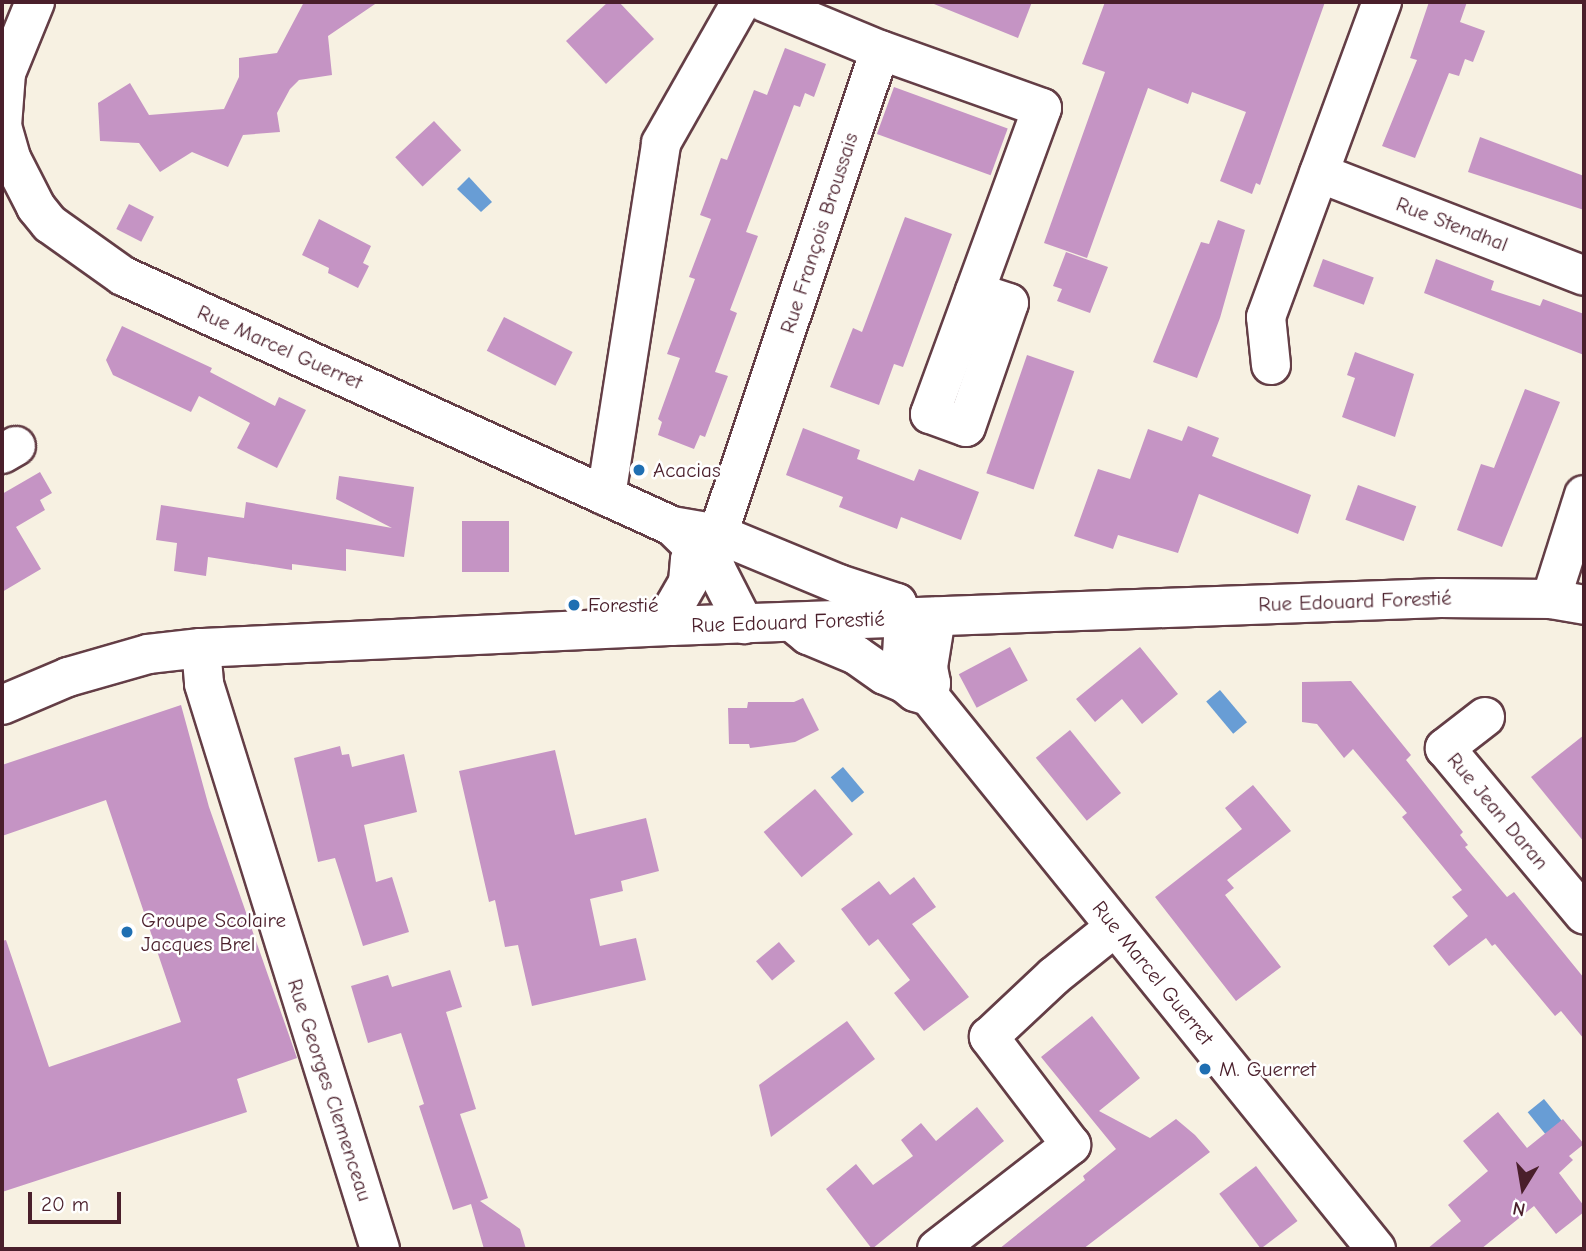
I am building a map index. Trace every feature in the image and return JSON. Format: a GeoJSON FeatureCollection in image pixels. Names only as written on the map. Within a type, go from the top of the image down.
{"type":"FeatureCollection","features":[{"type":"Feature","properties":{"kind":"street","name":"Rue Marcel Guerret"},"geometry":{"type":"LineString","coordinates":[[35,2],[4,72],[2,126],[12,160],[36,208],[50,224],[123,276],[606,496],[709,539],[897,603],[920,617]]}},
{"type":"Feature","properties":{"kind":"street"},"geometry":{"type":"LineString","coordinates":[[606,496],[661,143],[741,2]]}},
{"type":"Feature","properties":{"kind":"street"},"geometry":{"type":"LineString","coordinates":[[764,2],[880,50],[1042,108],[975,292]]}},
{"type":"Feature","properties":{"kind":"street"},"geometry":{"type":"LineString","coordinates":[[1271,365],[1266,317],[1382,2]]}},
{"type":"Feature","properties":{"kind":"street","name":"Rue François Broussais"},"geometry":{"type":"LineString","coordinates":[[709,539],[880,50]]}},
{"type":"Feature","properties":{"kind":"street","name":"Rue Stendhal"},"geometry":{"type":"LineString","coordinates":[[1320,173],[1584,276]]}},
{"type":"Feature","properties":{"kind":"street"},"geometry":{"type":"LineString","coordinates":[[1568,602],[1584,495]]}},
{"type":"Feature","properties":{"kind":"street","name":"Rue Marcel Guerret"},"geometry":{"type":"LineString","coordinates":[[709,539],[716,569],[744,624]]}},
{"type":"Feature","properties":{"kind":"street"},"geometry":{"type":"LineString","coordinates":[[671,626],[671,612],[684,590],[690,560],[709,539],[754,582],[754,608],[744,624]]}},
{"type":"Feature","properties":{"kind":"street","name":"Rue Edouard Forestié"},"geometry":{"type":"LineString","coordinates":[[2,705],[68,677],[148,654],[201,648],[671,626],[1440,598],[1568,602]]}},
{"type":"Feature","properties":{"kind":"street"},"geometry":{"type":"LineString","coordinates":[[917,690],[931,682],[920,617]]}},
{"type":"Feature","properties":{"kind":"street","name":"Rue Marcel Guerret"},"geometry":{"type":"LineString","coordinates":[[792,622],[808,635],[856,655],[885,675],[917,690],[1115,926],[1376,1249]]}},
{"type":"Feature","properties":{"kind":"street","name":"Rue Georges Clemenceau"},"geometry":{"type":"LineString","coordinates":[[201,648],[204,684],[380,1249]]}},
{"type":"Feature","properties":{"kind":"street","name":"Rue Jean Daran"},"geometry":{"type":"LineString","coordinates":[[1485,717],[1445,748],[1584,914]]}},
{"type":"Feature","properties":{"kind":"street"},"geometry":{"type":"LineString","coordinates":[[937,1249],[1071,1144],[989,1037],[1054,976],[1115,926]]}},
{"type":"Feature","properties":{"kind":"water"},"geometry":{"type":"Polygon","coordinates":[[[469,177],[492,202],[481,212],[457,189],[469,177]]]}},
{"type":"Feature","properties":{"kind":"water"},"geometry":{"type":"Polygon","coordinates":[[[1220,690],[1247,722],[1233,734],[1206,702],[1220,690]]]}},
{"type":"Feature","properties":{"kind":"water"},"geometry":{"type":"Polygon","coordinates":[[[843,767],[864,792],[852,803],[831,777],[843,767]]]}},
{"type":"Feature","properties":{"kind":"water"},"geometry":{"type":"Polygon","coordinates":[[[1544,1099],[1575,1137],[1559,1150],[1528,1112],[1544,1099]]]}},
{"type":"Feature","properties":{"kind":"building"},"geometry":{"type":"Polygon","coordinates":[[[304,2],[378,2],[328,36],[332,75],[299,80],[290,89],[277,113],[280,132],[243,135],[228,167],[192,152],[160,172],[139,143],[100,141],[98,103],[130,83],[149,115],[224,109],[239,77],[239,58],[277,53],[304,2]]]}},
{"type":"Feature","properties":{"kind":"building"},"geometry":{"type":"Polygon","coordinates":[[[608,2],[619,2],[654,39],[606,84],[566,41],[608,2]]]}},
{"type":"Feature","properties":{"kind":"building"},"geometry":{"type":"Polygon","coordinates":[[[929,2],[1032,2],[1018,38],[929,2]]]}},
{"type":"Feature","properties":{"kind":"building"},"geometry":{"type":"Polygon","coordinates":[[[1105,2],[1325,2],[1260,185],[1256,183],[1252,194],[1220,181],[1246,112],[1192,92],[1188,104],[1148,88],[1087,258],[1044,243],[1105,72],[1082,64],[1105,2]]]}},
{"type":"Feature","properties":{"kind":"building"},"geometry":{"type":"Polygon","coordinates":[[[1429,2],[1467,2],[1460,22],[1485,31],[1473,62],[1465,59],[1459,76],[1449,73],[1415,158],[1382,146],[1417,60],[1410,58],[1429,2]]]}},
{"type":"Feature","properties":{"kind":"building"},"geometry":{"type":"Polygon","coordinates":[[[785,48],[826,64],[814,97],[805,93],[800,107],[794,105],[746,232],[758,236],[730,310],[737,313],[715,372],[728,376],[705,437],[700,435],[694,449],[658,435],[662,422],[658,419],[680,358],[667,354],[695,279],[689,277],[711,219],[700,215],[721,158],[727,160],[754,90],[767,95],[785,48]]]}},
{"type":"Feature","properties":{"kind":"building"},"geometry":{"type":"Polygon","coordinates":[[[894,87],[1008,128],[991,175],[877,134],[894,87]]]}},
{"type":"Feature","properties":{"kind":"building"},"geometry":{"type":"Polygon","coordinates":[[[434,121],[461,150],[423,186],[395,157],[434,121]]]}},
{"type":"Feature","properties":{"kind":"building"},"geometry":{"type":"Polygon","coordinates":[[[1480,137],[1584,176],[1584,210],[1468,172],[1480,137]]]}},
{"type":"Feature","properties":{"kind":"building"},"geometry":{"type":"Polygon","coordinates":[[[129,204],[154,217],[141,242],[116,229],[129,204]]]}},
{"type":"Feature","properties":{"kind":"building"},"geometry":{"type":"Polygon","coordinates":[[[905,217],[952,234],[903,367],[894,364],[879,405],[830,387],[853,328],[862,332],[905,217]]]}},
{"type":"Feature","properties":{"kind":"building"},"geometry":{"type":"Polygon","coordinates":[[[319,219],[371,246],[363,263],[369,266],[358,288],[328,273],[329,268],[302,255],[319,219]]]}},
{"type":"Feature","properties":{"kind":"building"},"geometry":{"type":"Polygon","coordinates":[[[1218,220],[1245,230],[1220,318],[1197,378],[1153,362],[1201,242],[1209,244],[1218,220]]]}},
{"type":"Feature","properties":{"kind":"building"},"geometry":{"type":"Polygon","coordinates":[[[1066,252],[1108,267],[1090,313],[1057,301],[1062,289],[1053,286],[1066,252]]]}},
{"type":"Feature","properties":{"kind":"building"},"geometry":{"type":"Polygon","coordinates":[[[1323,259],[1374,277],[1364,305],[1313,286],[1323,259]]]}},
{"type":"Feature","properties":{"kind":"building"},"geometry":{"type":"Polygon","coordinates":[[[1436,259],[1494,281],[1491,290],[1540,306],[1543,299],[1584,314],[1584,355],[1424,293],[1436,259]]]}},
{"type":"Feature","properties":{"kind":"building"},"geometry":{"type":"Polygon","coordinates":[[[504,317],[573,352],[555,386],[487,351],[504,317]]]}},
{"type":"Feature","properties":{"kind":"building"},"geometry":{"type":"Polygon","coordinates":[[[122,326],[212,368],[210,372],[275,406],[279,397],[306,410],[277,468],[237,448],[250,423],[199,396],[191,412],[113,375],[106,360],[122,326]]]}},
{"type":"Feature","properties":{"kind":"building"},"geometry":{"type":"Polygon","coordinates":[[[1355,352],[1414,374],[1395,437],[1342,417],[1355,378],[1347,375],[1355,352]]]}},
{"type":"Feature","properties":{"kind":"building"},"geometry":{"type":"Polygon","coordinates":[[[1027,355],[1074,371],[1034,489],[986,473],[1027,355]]]}},
{"type":"Feature","properties":{"kind":"building"},"geometry":{"type":"Polygon","coordinates":[[[1525,389],[1560,402],[1502,547],[1457,530],[1481,464],[1494,468],[1525,389]]]}},
{"type":"Feature","properties":{"kind":"building"},"geometry":{"type":"Polygon","coordinates":[[[1188,426],[1219,438],[1212,456],[1311,495],[1298,534],[1199,494],[1178,553],[1118,535],[1113,549],[1074,536],[1098,469],[1130,479],[1148,429],[1182,441],[1188,426]]]}},
{"type":"Feature","properties":{"kind":"building"},"geometry":{"type":"Polygon","coordinates":[[[803,428],[860,450],[857,459],[914,481],[919,469],[979,492],[961,540],[901,517],[897,529],[839,507],[843,497],[786,475],[803,428]]]}},
{"type":"Feature","properties":{"kind":"building"},"geometry":{"type":"Polygon","coordinates":[[[40,472],[52,493],[40,500],[45,510],[16,527],[41,569],[2,592],[2,494],[40,472]]]}},
{"type":"Feature","properties":{"kind":"building"},"geometry":{"type":"Polygon","coordinates":[[[339,476],[414,487],[404,557],[346,549],[346,571],[292,564],[292,570],[208,557],[206,576],[174,571],[177,543],[156,540],[161,505],[244,518],[246,502],[392,528],[336,499],[339,476]]]}},
{"type":"Feature","properties":{"kind":"building"},"geometry":{"type":"Polygon","coordinates":[[[1358,485],[1416,506],[1404,541],[1345,520],[1358,485]]]}},
{"type":"Feature","properties":{"kind":"building"},"geometry":{"type":"Polygon","coordinates":[[[462,521],[509,521],[509,572],[462,572],[462,521]]]}},
{"type":"Feature","properties":{"kind":"building"},"geometry":{"type":"Polygon","coordinates":[[[1010,647],[1028,681],[977,708],[959,674],[1010,647]]]}},
{"type":"Feature","properties":{"kind":"building"},"geometry":{"type":"Polygon","coordinates":[[[1140,647],[1178,694],[1142,724],[1122,699],[1095,722],[1076,699],[1140,647]]]}},
{"type":"Feature","properties":{"kind":"building"},"geometry":{"type":"Polygon","coordinates":[[[1351,681],[1411,755],[1406,760],[1463,832],[1460,835],[1468,845],[1465,847],[1507,897],[1514,892],[1584,978],[1584,1039],[1561,1011],[1555,1016],[1495,944],[1492,946],[1486,938],[1449,966],[1433,946],[1468,916],[1452,897],[1462,890],[1402,817],[1407,813],[1353,749],[1344,758],[1317,724],[1302,722],[1302,682],[1351,681]]]}},
{"type":"Feature","properties":{"kind":"building"},"geometry":{"type":"Polygon","coordinates":[[[803,698],[819,730],[795,742],[750,748],[749,744],[729,744],[728,708],[747,708],[748,702],[794,702],[803,698]]]}},
{"type":"Feature","properties":{"kind":"building","name":"Groupe Scolaire Jacques Brel"},"geometry":{"type":"Polygon","coordinates":[[[181,705],[209,807],[297,1058],[237,1079],[247,1112],[2,1192],[2,941],[6,940],[49,1067],[181,1022],[106,800],[2,836],[2,765],[181,705]]]}},
{"type":"Feature","properties":{"kind":"building"},"geometry":{"type":"Polygon","coordinates":[[[1070,730],[1121,793],[1087,821],[1036,758],[1070,730]]]}},
{"type":"Feature","properties":{"kind":"building"},"geometry":{"type":"Polygon","coordinates":[[[1584,735],[1584,842],[1531,777],[1584,735]]]}},
{"type":"Feature","properties":{"kind":"building"},"geometry":{"type":"Polygon","coordinates":[[[340,746],[342,755],[349,754],[352,767],[404,754],[417,812],[364,825],[376,882],[392,877],[409,932],[363,946],[335,858],[318,862],[294,758],[340,746]]]}},
{"type":"Feature","properties":{"kind":"building"},"geometry":{"type":"Polygon","coordinates":[[[555,750],[575,835],[646,818],[659,871],[621,881],[623,891],[590,899],[600,946],[636,938],[646,980],[532,1006],[518,945],[505,947],[495,900],[489,902],[459,771],[555,750]]]}},
{"type":"Feature","properties":{"kind":"building"},"geometry":{"type":"Polygon","coordinates":[[[1253,785],[1291,831],[1227,880],[1234,888],[1225,895],[1281,967],[1236,1001],[1155,897],[1242,829],[1225,808],[1253,785]]]}},
{"type":"Feature","properties":{"kind":"building"},"geometry":{"type":"Polygon","coordinates":[[[815,789],[853,834],[802,877],[764,832],[815,789]]]}},
{"type":"Feature","properties":{"kind":"building"},"geometry":{"type":"Polygon","coordinates":[[[914,877],[936,907],[912,924],[969,997],[924,1031],[894,993],[910,980],[878,939],[869,946],[841,909],[879,881],[890,895],[914,877]]]}},
{"type":"Feature","properties":{"kind":"building"},"geometry":{"type":"Polygon","coordinates":[[[779,942],[795,961],[772,980],[756,961],[779,942]]]}},
{"type":"Feature","properties":{"kind":"building"},"geometry":{"type":"Polygon","coordinates":[[[450,970],[462,1007],[446,1012],[476,1109],[460,1114],[488,1198],[480,1201],[520,1229],[526,1249],[484,1249],[471,1204],[453,1210],[419,1106],[424,1104],[401,1033],[368,1043],[351,986],[388,975],[392,987],[450,970]]]}},
{"type":"Feature","properties":{"kind":"building"},"geometry":{"type":"Polygon","coordinates":[[[1092,1016],[1140,1078],[1099,1111],[1150,1138],[1176,1119],[1210,1152],[1083,1249],[999,1249],[1085,1180],[1083,1176],[1116,1149],[1041,1057],[1092,1016]]]}},
{"type":"Feature","properties":{"kind":"building"},"geometry":{"type":"Polygon","coordinates":[[[847,1021],[875,1059],[771,1137],[759,1085],[847,1021]]]}},
{"type":"Feature","properties":{"kind":"building"},"geometry":{"type":"Polygon","coordinates":[[[977,1107],[1004,1141],[872,1249],[826,1189],[856,1164],[873,1185],[913,1156],[901,1140],[921,1123],[936,1141],[977,1107]]]}},
{"type":"Feature","properties":{"kind":"building"},"geometry":{"type":"Polygon","coordinates":[[[1498,1112],[1527,1148],[1563,1119],[1584,1144],[1569,1156],[1573,1160],[1559,1173],[1584,1206],[1584,1212],[1556,1234],[1534,1206],[1481,1249],[1427,1249],[1461,1221],[1448,1205],[1488,1171],[1463,1141],[1498,1112]]]}},
{"type":"Feature","properties":{"kind":"building"},"geometry":{"type":"Polygon","coordinates":[[[1256,1166],[1298,1221],[1261,1249],[1219,1194],[1256,1166]]]}},
{"type":"Feature","properties":{"kind":"place","name":"Acacias"},"geometry":{"type":"Point","coordinates":[639,470]}},
{"type":"Feature","properties":{"kind":"place","name":"Forestié"},"geometry":{"type":"Point","coordinates":[574,605]}},
{"type":"Feature","properties":{"kind":"place","name":"Groupe Scolaire Jacques Brel"},"geometry":{"type":"Point","coordinates":[127,932]}},
{"type":"Feature","properties":{"kind":"place","name":"M. Guerret"},"geometry":{"type":"Point","coordinates":[1205,1069]}}]}
